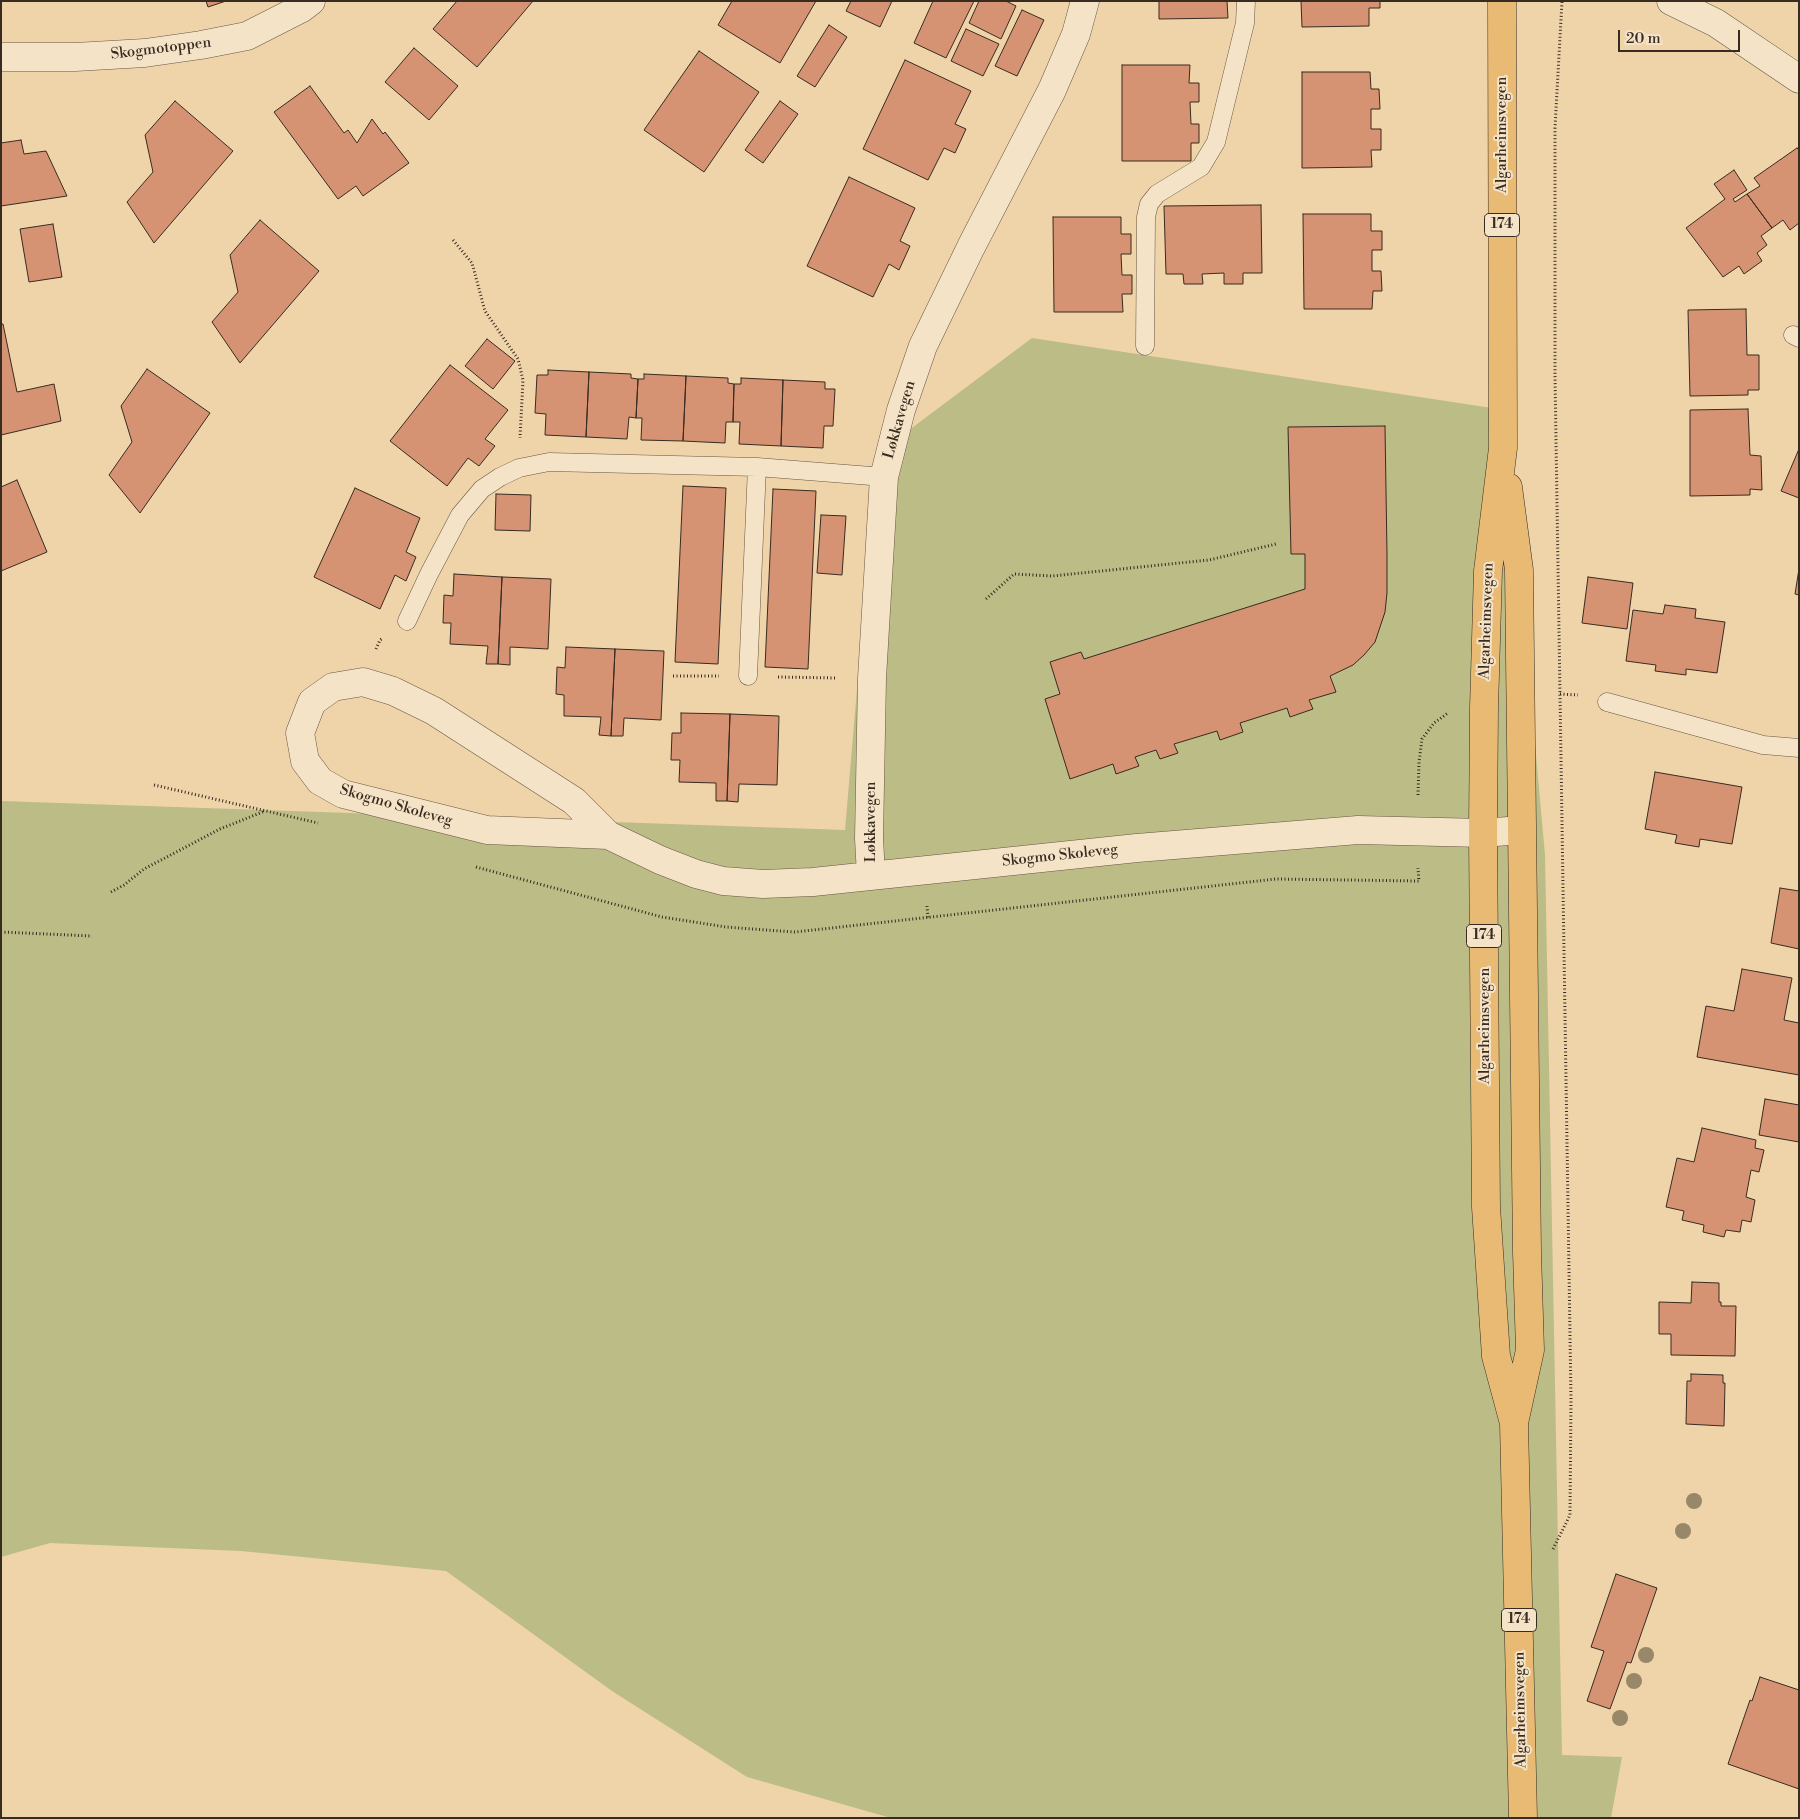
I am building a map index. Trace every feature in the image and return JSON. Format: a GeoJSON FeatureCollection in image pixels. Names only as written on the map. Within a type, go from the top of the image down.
{"type":"FeatureCollection","features":[{"type":"Feature","properties":{"kind":"main road","name":"Algarheimsvegen"},"geometry":{"type":"LineString","coordinates":[[1502,1],[1503,448],[1488,571],[1483,833],[1486,1207],[1496,1356],[1514,1423]]}},
{"type":"Feature","properties":{"kind":"main road","name":"Algarheimsvegen"},"geometry":{"type":"LineString","coordinates":[[1503,448],[1519,570],[1522,709],[1527,1252],[1530,1350],[1514,1423],[1523,1818]]}},
{"type":"Feature","properties":{"kind":"street","name":"Skogmotoppen"},"geometry":{"type":"LineString","coordinates":[[1,57],[95,56],[145,53],[201,45],[247,36],[302,8],[311,1]]}},
{"type":"Feature","properties":{"kind":"street","name":"Løkkavegen"},"geometry":{"type":"LineString","coordinates":[[871,876],[869,838],[872,678],[884,477],[901,410],[923,346],[970,247],[1052,90],[1076,34],[1085,1]]}},
{"type":"Feature","properties":{"kind":"street"},"geometry":{"type":"LineString","coordinates":[[1671,1],[1716,23],[1797,73]]}},
{"type":"Feature","properties":{"kind":"street","name":"Skogmo Skoleveg"},"geometry":{"type":"LineString","coordinates":[[608,835],[487,830],[343,794],[320,781],[306,761],[300,733],[312,702],[333,687],[363,682],[393,691],[434,711],[574,801],[608,835],[660,860],[696,874],[723,881],[763,884],[813,882],[1128,849],[1358,830],[1483,833],[1522,830]]}},
{"type":"Feature","properties":{"kind":"lane"},"geometry":{"type":"LineString","coordinates":[[1145,346],[1146,217],[1149,204],[1157,194],[1201,168],[1216,142],[1245,23],[1246,1]]}},
{"type":"Feature","properties":{"kind":"lane"},"geometry":{"type":"LineString","coordinates":[[407,621],[460,515],[482,488],[519,468],[549,462],[757,467],[884,477]]}},
{"type":"Feature","properties":{"kind":"lane"},"geometry":{"type":"LineString","coordinates":[[748,676],[757,467]]}},
{"type":"Feature","properties":{"kind":"lane"},"geometry":{"type":"LineString","coordinates":[[1607,702],[1763,745],[1799,748]]}},
{"type":"Feature","properties":{"kind":"path"},"geometry":{"type":"LineString","coordinates":[[453,240],[472,263],[485,311],[518,359],[523,380],[519,468]]}},
{"type":"Feature","properties":{"kind":"path"},"geometry":{"type":"LineString","coordinates":[[986,599],[1014,574],[1052,576],[1210,560],[1276,544]]}},
{"type":"Feature","properties":{"kind":"path"},"geometry":{"type":"LineString","coordinates":[[1418,795],[1422,739],[1434,723],[1448,713],[1455,711]]}},
{"type":"Feature","properties":{"kind":"path"},"geometry":{"type":"LineString","coordinates":[[111,892],[124,885],[144,869],[220,829],[266,811]]}},
{"type":"Feature","properties":{"kind":"path"},"geometry":{"type":"LineString","coordinates":[[1,932],[92,936]]}},
{"type":"Feature","properties":{"kind":"green space"},"geometry":{"type":"Polygon","coordinates":[[[1032,338],[1505,410],[1545,855],[1562,1755],[1622,1757],[1611,1818],[891,1818],[747,1777],[612,1691],[446,1571],[241,1551],[50,1543],[1,1557],[1,801],[845,830],[877,454],[1032,338]]]}},
{"type":"Feature","properties":{"kind":"building"},"geometry":{"type":"Polygon","coordinates":[[[206,1],[226,1],[208,7],[206,1]]]}},
{"type":"Feature","properties":{"kind":"building"},"geometry":{"type":"Polygon","coordinates":[[[457,1],[533,1],[477,67],[433,29],[457,1]]]}},
{"type":"Feature","properties":{"kind":"building"},"geometry":{"type":"Polygon","coordinates":[[[732,1],[816,1],[780,63],[718,25],[732,1]]]}},
{"type":"Feature","properties":{"kind":"building"},"geometry":{"type":"Polygon","coordinates":[[[851,1],[892,1],[880,27],[846,11],[851,1]]]}},
{"type":"Feature","properties":{"kind":"building"},"geometry":{"type":"Polygon","coordinates":[[[933,1],[974,1],[946,58],[914,43],[933,1]]]}},
{"type":"Feature","properties":{"kind":"building"},"geometry":{"type":"Polygon","coordinates":[[[979,1],[1006,1],[1016,6],[1001,39],[969,23],[979,1]]]}},
{"type":"Feature","properties":{"kind":"building"},"geometry":{"type":"Polygon","coordinates":[[[1159,1],[1227,1],[1228,18],[1159,19],[1159,1]]]}},
{"type":"Feature","properties":{"kind":"building"},"geometry":{"type":"Polygon","coordinates":[[[1301,1],[1380,1],[1380,8],[1369,8],[1369,26],[1302,27],[1301,1]]]}},
{"type":"Feature","properties":{"kind":"building"},"geometry":{"type":"Polygon","coordinates":[[[1022,10],[1044,20],[1017,76],[995,66],[1022,10]]]}},
{"type":"Feature","properties":{"kind":"building"},"geometry":{"type":"Polygon","coordinates":[[[829,25],[847,37],[815,87],[797,76],[829,25]]]}},
{"type":"Feature","properties":{"kind":"building"},"geometry":{"type":"Polygon","coordinates":[[[966,29],[999,44],[983,76],[951,61],[966,29]]]}},
{"type":"Feature","properties":{"kind":"building"},"geometry":{"type":"Polygon","coordinates":[[[414,48],[458,86],[429,120],[385,82],[414,48]]]}},
{"type":"Feature","properties":{"kind":"building"},"geometry":{"type":"Polygon","coordinates":[[[699,51],[759,92],[704,172],[644,130],[699,51]]]}},
{"type":"Feature","properties":{"kind":"building"},"geometry":{"type":"Polygon","coordinates":[[[905,60],[971,91],[955,124],[966,129],[955,153],[944,148],[928,180],[863,149],[905,60]]]}},
{"type":"Feature","properties":{"kind":"building"},"geometry":{"type":"Polygon","coordinates":[[[1122,65],[1190,65],[1189,83],[1199,83],[1199,102],[1190,102],[1191,124],[1199,124],[1199,143],[1191,143],[1191,161],[1122,161],[1122,65]]]}},
{"type":"Feature","properties":{"kind":"building"},"geometry":{"type":"Polygon","coordinates":[[[1302,72],[1370,72],[1371,89],[1379,89],[1380,109],[1371,109],[1371,129],[1381,129],[1381,150],[1371,150],[1372,167],[1302,168],[1302,72]]]}},
{"type":"Feature","properties":{"kind":"building"},"geometry":{"type":"Polygon","coordinates":[[[310,86],[344,133],[348,130],[357,143],[372,119],[383,134],[385,132],[409,163],[363,196],[356,186],[338,199],[274,112],[310,86]]]}},
{"type":"Feature","properties":{"kind":"building"},"geometry":{"type":"Polygon","coordinates":[[[175,101],[233,151],[154,243],[127,202],[153,172],[145,135],[175,101]]]}},
{"type":"Feature","properties":{"kind":"building"},"geometry":{"type":"Polygon","coordinates":[[[780,101],[798,114],[763,163],[745,150],[780,101]]]}},
{"type":"Feature","properties":{"kind":"building"},"geometry":{"type":"Polygon","coordinates":[[[21,140],[24,154],[46,151],[67,196],[1,206],[1,143],[21,140]]]}},
{"type":"Feature","properties":{"kind":"building"},"geometry":{"type":"Polygon","coordinates":[[[1797,148],[1799,150],[1799,223],[1790,230],[1783,220],[1772,228],[1747,194],[1760,186],[1754,178],[1797,148]]]}},
{"type":"Feature","properties":{"kind":"building"},"geometry":{"type":"Polygon","coordinates":[[[1734,170],[1747,190],[1733,199],[1735,202],[1747,194],[1772,228],[1761,236],[1767,245],[1757,253],[1762,261],[1744,274],[1739,266],[1723,277],[1686,228],[1725,199],[1714,184],[1734,170]]]}},
{"type":"Feature","properties":{"kind":"building"},"geometry":{"type":"Polygon","coordinates":[[[849,177],[915,208],[900,241],[910,246],[899,270],[889,264],[873,297],[807,266],[849,177]]]}},
{"type":"Feature","properties":{"kind":"building"},"geometry":{"type":"Polygon","coordinates":[[[1261,205],[1262,273],[1243,273],[1243,284],[1224,284],[1224,273],[1202,274],[1203,284],[1184,284],[1183,274],[1166,274],[1164,206],[1261,205]]]}},
{"type":"Feature","properties":{"kind":"building"},"geometry":{"type":"Polygon","coordinates":[[[1303,214],[1371,214],[1371,231],[1382,231],[1382,250],[1372,250],[1372,271],[1381,271],[1382,291],[1373,291],[1372,309],[1304,309],[1303,214]]]}},
{"type":"Feature","properties":{"kind":"building"},"geometry":{"type":"Polygon","coordinates":[[[1053,217],[1121,217],[1121,234],[1131,234],[1131,254],[1121,254],[1122,275],[1132,275],[1132,294],[1122,294],[1123,312],[1054,312],[1053,217]]]}},
{"type":"Feature","properties":{"kind":"building"},"geometry":{"type":"Polygon","coordinates":[[[260,220],[319,271],[240,363],[212,322],[238,292],[230,255],[260,220]]]}},
{"type":"Feature","properties":{"kind":"building"},"geometry":{"type":"Polygon","coordinates":[[[53,224],[62,277],[29,282],[20,229],[53,224]]]}},
{"type":"Feature","properties":{"kind":"building"},"geometry":{"type":"Polygon","coordinates":[[[1746,309],[1747,355],[1759,355],[1759,390],[1748,390],[1748,395],[1690,396],[1688,310],[1746,309]]]}},
{"type":"Feature","properties":{"kind":"building"},"geometry":{"type":"Polygon","coordinates":[[[1,324],[3,324],[17,392],[54,384],[61,421],[1,435],[1,324]]]}},
{"type":"Feature","properties":{"kind":"building"},"geometry":{"type":"Polygon","coordinates":[[[487,339],[515,361],[493,389],[465,366],[487,339]]]}},
{"type":"Feature","properties":{"kind":"building"},"geometry":{"type":"Polygon","coordinates":[[[450,365],[508,410],[485,439],[495,446],[479,466],[468,458],[447,486],[390,441],[450,365]]]}},
{"type":"Feature","properties":{"kind":"building"},"geometry":{"type":"Polygon","coordinates":[[[147,369],[210,413],[140,513],[109,475],[132,442],[121,406],[147,369]]]}},
{"type":"Feature","properties":{"kind":"building"},"geometry":{"type":"Polygon","coordinates":[[[548,370],[589,372],[586,437],[545,435],[546,414],[535,413],[537,375],[548,375],[548,370]]]}},
{"type":"Feature","properties":{"kind":"building"},"geometry":{"type":"Polygon","coordinates":[[[589,372],[631,374],[631,378],[638,379],[636,418],[629,417],[627,439],[586,437],[589,372]]]}},
{"type":"Feature","properties":{"kind":"building"},"geometry":{"type":"Polygon","coordinates":[[[644,374],[686,376],[683,441],[641,440],[642,418],[636,418],[638,379],[644,379],[644,374]]]}},
{"type":"Feature","properties":{"kind":"building"},"geometry":{"type":"Polygon","coordinates":[[[686,376],[728,378],[728,383],[734,384],[733,422],[726,422],[725,443],[683,441],[686,376]]]}},
{"type":"Feature","properties":{"kind":"building"},"geometry":{"type":"Polygon","coordinates":[[[741,378],[783,380],[781,446],[739,444],[740,422],[733,422],[734,384],[741,384],[741,378]]]}},
{"type":"Feature","properties":{"kind":"building"},"geometry":{"type":"Polygon","coordinates":[[[783,380],[825,382],[825,389],[835,389],[833,426],[824,426],[823,448],[781,446],[783,380]]]}},
{"type":"Feature","properties":{"kind":"building"},"geometry":{"type":"Polygon","coordinates":[[[1748,409],[1750,455],[1761,456],[1762,490],[1750,489],[1750,495],[1690,496],[1690,410],[1748,409]]]}},
{"type":"Feature","properties":{"kind":"building"},"geometry":{"type":"Polygon","coordinates":[[[1385,426],[1387,593],[1385,612],[1375,642],[1364,655],[1353,665],[1330,676],[1336,692],[1309,700],[1313,709],[1290,717],[1287,708],[1240,723],[1243,732],[1220,740],[1217,731],[1174,744],[1178,753],[1160,759],[1156,750],[1135,757],[1139,766],[1116,774],[1113,764],[1070,779],[1045,699],[1060,694],[1050,662],[1081,652],[1084,659],[1305,589],[1305,554],[1291,554],[1288,427],[1385,426]]]}},
{"type":"Feature","properties":{"kind":"building"},"geometry":{"type":"Polygon","coordinates":[[[1799,449],[1799,498],[1781,491],[1799,449]]]}},
{"type":"Feature","properties":{"kind":"building"},"geometry":{"type":"Polygon","coordinates":[[[17,480],[47,552],[1,571],[1,487],[17,480]]]}},
{"type":"Feature","properties":{"kind":"building"},"geometry":{"type":"Polygon","coordinates":[[[683,486],[726,488],[718,664],[675,662],[683,486]]]}},
{"type":"Feature","properties":{"kind":"building"},"geometry":{"type":"Polygon","coordinates":[[[355,488],[420,518],[406,552],[416,557],[406,581],[395,575],[380,609],[314,577],[355,488]]]}},
{"type":"Feature","properties":{"kind":"building"},"geometry":{"type":"Polygon","coordinates":[[[773,489],[816,491],[808,669],[765,667],[773,489]]]}},
{"type":"Feature","properties":{"kind":"building"},"geometry":{"type":"Polygon","coordinates":[[[496,494],[531,495],[530,531],[495,530],[496,494]]]}},
{"type":"Feature","properties":{"kind":"building"},"geometry":{"type":"Polygon","coordinates":[[[821,515],[846,516],[842,575],[817,573],[821,515]]]}},
{"type":"Feature","properties":{"kind":"building"},"geometry":{"type":"Polygon","coordinates":[[[1799,569],[1799,595],[1795,594],[1799,569]]]}},
{"type":"Feature","properties":{"kind":"building"},"geometry":{"type":"Polygon","coordinates":[[[454,574],[502,577],[498,664],[486,664],[488,646],[450,644],[451,623],[443,623],[444,595],[453,596],[454,574]]]}},
{"type":"Feature","properties":{"kind":"building"},"geometry":{"type":"Polygon","coordinates":[[[502,577],[551,579],[548,649],[510,647],[510,665],[498,664],[502,577]]]}},
{"type":"Feature","properties":{"kind":"building"},"geometry":{"type":"Polygon","coordinates":[[[1588,577],[1633,583],[1627,629],[1582,623],[1588,577]]]}},
{"type":"Feature","properties":{"kind":"building"},"geometry":{"type":"Polygon","coordinates":[[[1665,605],[1696,609],[1695,618],[1725,622],[1717,673],[1686,669],[1686,675],[1655,671],[1656,665],[1626,661],[1633,610],[1663,614],[1665,605]]]}},
{"type":"Feature","properties":{"kind":"building"},"geometry":{"type":"Polygon","coordinates":[[[566,647],[615,649],[611,736],[599,735],[601,717],[564,716],[564,695],[556,694],[557,667],[565,668],[566,647]]]}},
{"type":"Feature","properties":{"kind":"building"},"geometry":{"type":"Polygon","coordinates":[[[615,649],[664,651],[661,720],[624,718],[623,736],[611,736],[615,649]]]}},
{"type":"Feature","properties":{"kind":"building"},"geometry":{"type":"Polygon","coordinates":[[[681,713],[730,714],[727,801],[716,801],[716,783],[679,782],[680,760],[671,760],[672,733],[681,733],[681,713]]]}},
{"type":"Feature","properties":{"kind":"building"},"geometry":{"type":"Polygon","coordinates":[[[730,714],[779,716],[777,785],[739,784],[738,802],[727,801],[730,714]]]}},
{"type":"Feature","properties":{"kind":"building"},"geometry":{"type":"Polygon","coordinates":[[[1655,772],[1742,787],[1732,844],[1700,839],[1699,847],[1675,843],[1677,835],[1645,829],[1655,772]]]}},
{"type":"Feature","properties":{"kind":"building"},"geometry":{"type":"Polygon","coordinates":[[[1780,888],[1799,891],[1799,949],[1771,943],[1780,888]]]}},
{"type":"Feature","properties":{"kind":"building"},"geometry":{"type":"Polygon","coordinates":[[[1742,969],[1792,978],[1784,1020],[1799,1023],[1799,1075],[1697,1057],[1706,1006],[1734,1011],[1742,969]]]}},
{"type":"Feature","properties":{"kind":"building"},"geometry":{"type":"Polygon","coordinates":[[[1765,1099],[1799,1105],[1799,1142],[1759,1135],[1765,1099]]]}},
{"type":"Feature","properties":{"kind":"building"},"geometry":{"type":"Polygon","coordinates":[[[1702,1128],[1756,1140],[1755,1148],[1764,1150],[1759,1172],[1751,1170],[1746,1197],[1755,1200],[1751,1222],[1742,1220],[1740,1232],[1726,1230],[1724,1237],[1703,1232],[1704,1225],[1682,1220],[1684,1211],[1666,1207],[1677,1158],[1694,1162],[1702,1128]]]}},
{"type":"Feature","properties":{"kind":"building"},"geometry":{"type":"Polygon","coordinates":[[[1692,1282],[1719,1283],[1719,1302],[1721,1302],[1721,1306],[1736,1306],[1735,1356],[1671,1355],[1671,1334],[1659,1334],[1659,1302],[1691,1303],[1692,1282]]]}},
{"type":"Feature","properties":{"kind":"building"},"geometry":{"type":"Polygon","coordinates":[[[1691,1374],[1723,1375],[1723,1383],[1725,1383],[1724,1426],[1686,1424],[1687,1381],[1691,1381],[1691,1374]]]}},
{"type":"Feature","properties":{"kind":"building"},"geometry":{"type":"Polygon","coordinates":[[[1616,1574],[1657,1588],[1631,1663],[1627,1662],[1610,1709],[1587,1701],[1604,1651],[1591,1647],[1616,1574]]]}},
{"type":"Feature","properties":{"kind":"building"},"geometry":{"type":"Polygon","coordinates":[[[1760,1677],[1799,1690],[1799,1789],[1728,1764],[1760,1677]]]}}]}
